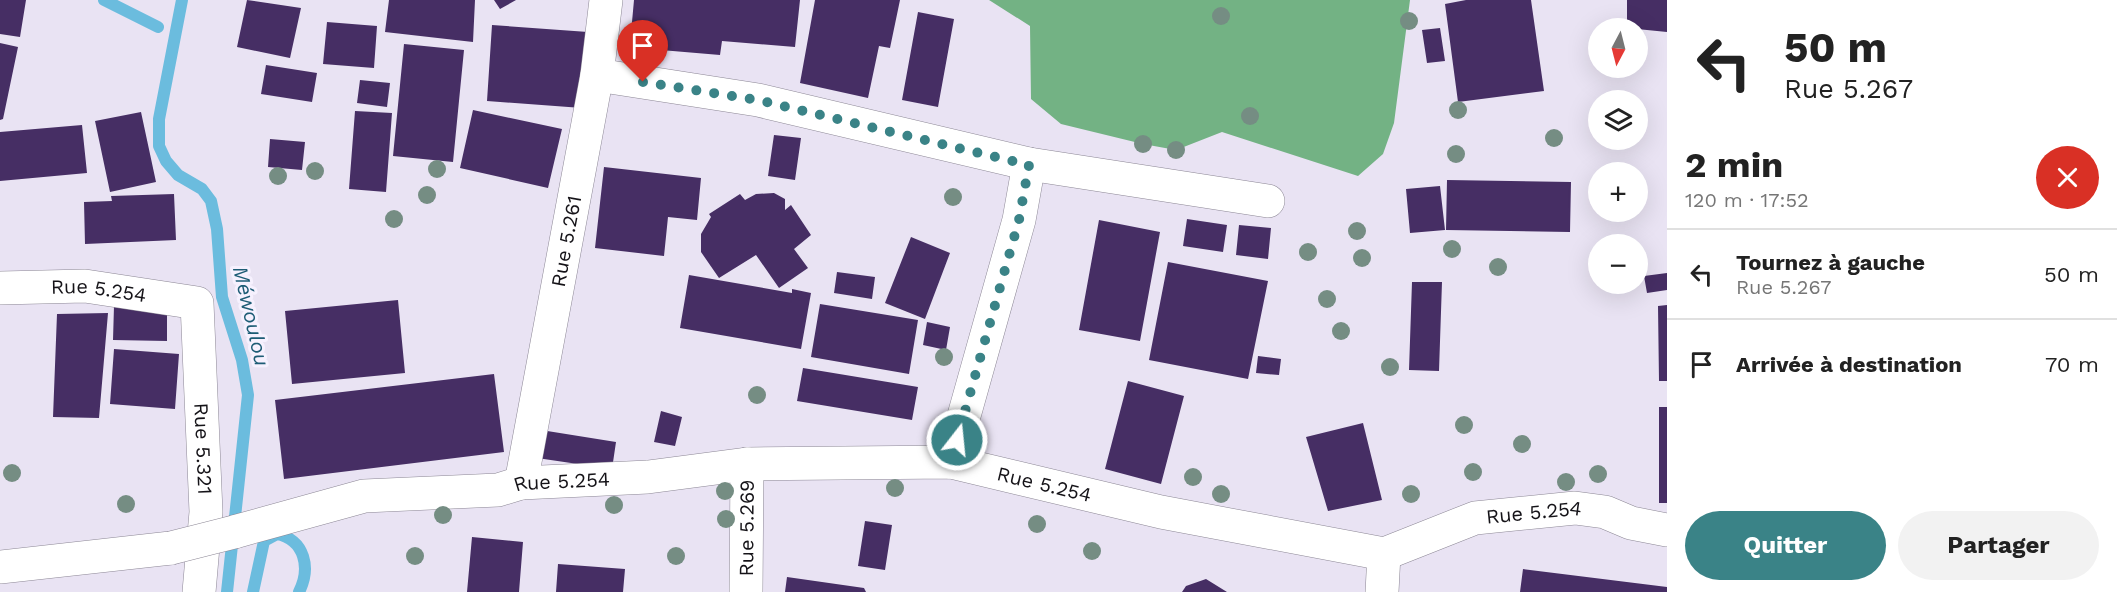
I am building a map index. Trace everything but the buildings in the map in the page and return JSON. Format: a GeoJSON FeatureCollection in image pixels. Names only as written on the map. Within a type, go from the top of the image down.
{"type":"FeatureCollection","features":[{"type":"Feature","properties":{"kind":"street","name":"Rue 5.261"},"geometry":{"type":"LineString","coordinates":[[521,483],[597,75],[606,0]]}},
{"type":"Feature","properties":{"kind":"street"},"geometry":{"type":"LineString","coordinates":[[597,75],[758,100],[1029,165],[1268,201]]}},
{"type":"Feature","properties":{"kind":"street"},"geometry":{"type":"LineString","coordinates":[[951,462],[1019,220],[1029,165]]}},
{"type":"Feature","properties":{"kind":"street","name":"Rue 5.254"},"geometry":{"type":"LineString","coordinates":[[0,288],[85,286],[197,303]]}},
{"type":"Feature","properties":{"kind":"street","name":"Rue 5.321"},"geometry":{"type":"LineString","coordinates":[[197,303],[206,512],[199,592]]}},
{"type":"Feature","properties":{"kind":"street","name":"Rue 5.254"},"geometry":{"type":"LineString","coordinates":[[0,567],[171,548],[364,496],[498,490],[521,483],[648,477],[747,464],[951,462],[1161,512],[1384,554],[1475,518],[1575,508],[1605,512],[1631,523],[1667,530]]}},
{"type":"Feature","properties":{"kind":"street","name":"Rue 5.269"},"geometry":{"type":"LineString","coordinates":[[746,592],[747,464]]}},
{"type":"Feature","properties":{"kind":"street"},"geometry":{"type":"LineString","coordinates":[[1382,592],[1384,554]]}},
{"type":"Feature","properties":{"kind":"green space"},"geometry":{"type":"Polygon","coordinates":[[[989,0],[1410,0],[1394,123],[1383,154],[1358,176],[1222,132],[1176,150],[1061,124],[1031,99],[1030,26],[989,0]]]}},
{"type":"Feature","properties":{"kind":"waterway"},"geometry":{"type":"LineString","coordinates":[[104,0],[158,27]]}},
{"type":"Feature","properties":{"kind":"waterway","name":"Méwoulou"},"geometry":{"type":"LineString","coordinates":[[182,0],[159,119],[159,146],[166,161],[178,175],[202,189],[211,201],[217,229],[222,297],[242,360],[248,395],[227,592]]}},
{"type":"Feature","properties":{"kind":"waterway"},"geometry":{"type":"LineString","coordinates":[[253,592],[264,541],[277,534],[294,542],[303,556],[305,574],[299,592]]}},
{"type":"Feature","properties":{"kind":"route"},"geometry":{"type":"LineString","coordinates":[[643,82],[758,100],[1029,165],[1019,220],[957,440]]}}]}
